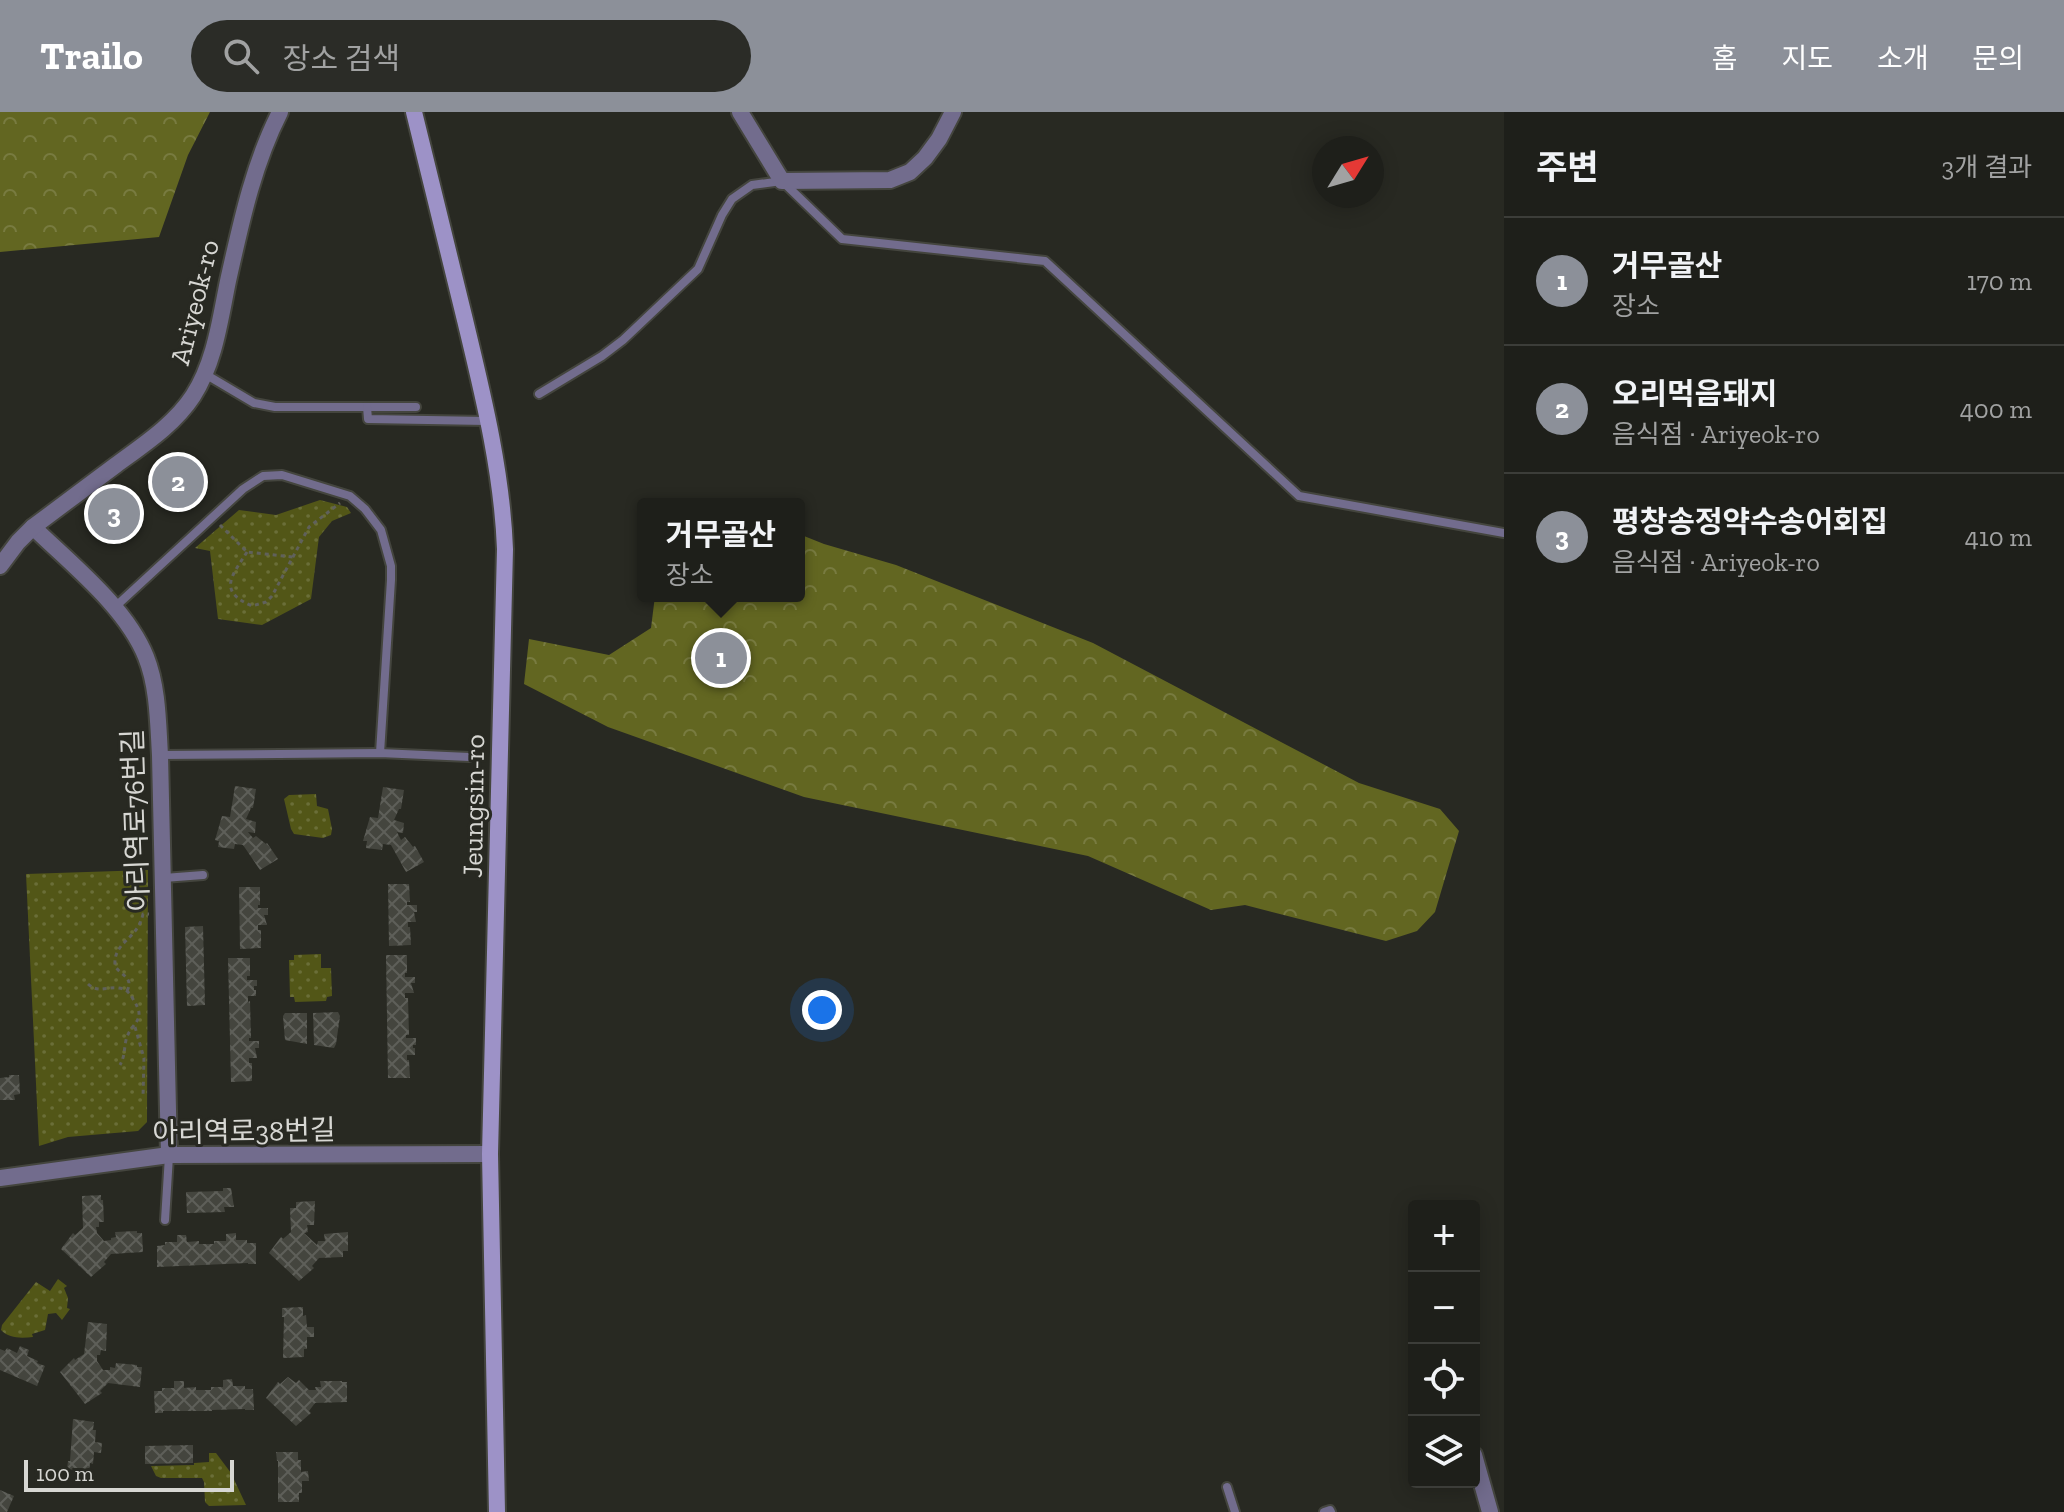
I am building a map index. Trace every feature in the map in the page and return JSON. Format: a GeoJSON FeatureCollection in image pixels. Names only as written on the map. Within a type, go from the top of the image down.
{"type":"FeatureCollection","features":[{"type":"Feature","properties":{"kind":"street","name":"Ariyeok-ro"},"geometry":{"type":"LineString","coordinates":[[0,566],[33,527],[149,441],[191,399],[214,349],[245,206],[280,112]]}},
{"type":"Feature","properties":{"kind":"street","name":"Jeungsin-ro"},"geometry":{"type":"LineString","coordinates":[[414,112],[488,421],[504,508],[490,1154],[497,1512]]}},
{"type":"Feature","properties":{"kind":"street"},"geometry":{"type":"LineString","coordinates":[[740,112],[782,181],[890,180],[910,172],[939,139],[953,112]]}},
{"type":"Feature","properties":{"kind":"street","name":"아리역로76번길"},"geometry":{"type":"LineString","coordinates":[[33,527],[115,607],[146,658],[157,714],[160,755],[169,1155]]}},
{"type":"Feature","properties":{"kind":"street","name":"아리역로38번길"},"geometry":{"type":"LineString","coordinates":[[0,1178],[169,1155],[490,1154]]}},
{"type":"Feature","properties":{"kind":"street"},"geometry":{"type":"LineString","coordinates":[[1480,1476],[1490,1512]]}},
{"type":"Feature","properties":{"kind":"lane"},"geometry":{"type":"LineString","coordinates":[[539,394],[623,340],[698,269],[732,199],[752,185],[782,181],[842,239],[1045,261],[1299,496],[1504,533]]}},
{"type":"Feature","properties":{"kind":"lane"},"geometry":{"type":"LineString","coordinates":[[205,374],[254,403],[275,407],[416,407]]}},
{"type":"Feature","properties":{"kind":"lane"},"geometry":{"type":"LineString","coordinates":[[367,407],[368,419],[488,421]]}},
{"type":"Feature","properties":{"kind":"lane"},"geometry":{"type":"LineString","coordinates":[[115,607],[243,489],[263,476],[282,475],[350,496],[381,530],[391,566],[380,753]]}},
{"type":"Feature","properties":{"kind":"lane"},"geometry":{"type":"LineString","coordinates":[[160,755],[380,753],[469,757]]}},
{"type":"Feature","properties":{"kind":"lane"},"geometry":{"type":"LineString","coordinates":[[164,878],[203,875]]}},
{"type":"Feature","properties":{"kind":"lane"},"geometry":{"type":"LineString","coordinates":[[165,1220],[169,1155]]}},
{"type":"Feature","properties":{"kind":"lane"},"geometry":{"type":"LineString","coordinates":[[1227,1487],[1235,1512]]}},
{"type":"Feature","properties":{"kind":"lane"},"geometry":{"type":"LineString","coordinates":[[1324,1512],[1331,1512]]}},
{"type":"Feature","properties":{"kind":"path"},"geometry":{"type":"LineString","coordinates":[[247,552],[230,579],[229,587],[232,593],[252,606],[266,602],[272,596],[309,527],[350,496]]}},
{"type":"Feature","properties":{"kind":"path"},"geometry":{"type":"LineString","coordinates":[[212,517],[247,552],[293,557]]}},
{"type":"Feature","properties":{"kind":"path"},"geometry":{"type":"LineString","coordinates":[[127,991],[129,979],[115,966],[115,953],[136,932],[143,914]]}},
{"type":"Feature","properties":{"kind":"path"},"geometry":{"type":"LineString","coordinates":[[88,984],[98,990],[120,988],[127,991],[139,1009],[138,1022],[128,1035],[120,1065]]}},
{"type":"Feature","properties":{"kind":"path"},"geometry":{"type":"LineString","coordinates":[[135,1027],[144,1058],[143,1097]]}},
{"type":"Feature","properties":{"kind":"green space"},"geometry":{"type":"Polygon","coordinates":[[[0,112],[210,112],[188,155],[159,237],[0,252],[0,112]]]}},
{"type":"Feature","properties":{"kind":"green space"},"geometry":{"type":"Polygon","coordinates":[[[320,500],[347,507],[351,513],[332,521],[319,537],[311,599],[262,625],[218,619],[210,551],[195,548],[239,510],[276,515],[320,500]]]}},
{"type":"Feature","properties":{"kind":"green space"},"geometry":{"type":"Polygon","coordinates":[[[805,536],[896,565],[1093,643],[1359,783],[1440,809],[1459,831],[1435,912],[1417,931],[1386,941],[1245,905],[1211,910],[1088,856],[804,797],[608,727],[524,684],[529,639],[609,655],[651,628],[654,602],[805,602],[805,536]]]}},
{"type":"Feature","properties":{"kind":"green space"},"geometry":{"type":"Polygon","coordinates":[[[316,794],[317,806],[328,809],[331,835],[323,838],[294,834],[284,799],[289,795],[316,794]]]}},
{"type":"Feature","properties":{"kind":"green space"},"geometry":{"type":"Polygon","coordinates":[[[148,870],[147,1122],[138,1131],[68,1137],[39,1146],[26,874],[148,870]]]}},
{"type":"Feature","properties":{"kind":"green space"},"geometry":{"type":"Polygon","coordinates":[[[321,954],[321,968],[331,968],[332,996],[327,997],[326,1001],[295,1002],[294,997],[290,997],[289,960],[294,960],[294,955],[321,954]]]}},
{"type":"Feature","properties":{"kind":"green space"},"geometry":{"type":"Polygon","coordinates":[[[58,1279],[67,1286],[64,1288],[68,1298],[67,1308],[70,1309],[62,1320],[56,1313],[48,1314],[45,1330],[32,1334],[33,1337],[20,1338],[1,1330],[36,1282],[50,1291],[58,1279]]]}},
{"type":"Feature","properties":{"kind":"green space"},"geometry":{"type":"Polygon","coordinates":[[[209,1453],[216,1453],[231,1473],[246,1505],[209,1506],[205,1502],[202,1478],[161,1478],[156,1476],[151,1466],[209,1462],[209,1453]]]}},
{"type":"Feature","properties":{"kind":"building"},"geometry":{"type":"Polygon","coordinates":[[[158,459],[201,462],[198,504],[155,501],[158,459]]]}},
{"type":"Feature","properties":{"kind":"building"},"geometry":{"type":"Polygon","coordinates":[[[119,494],[131,513],[95,536],[87,525],[95,509],[119,494]]]}},
{"type":"Feature","properties":{"kind":"building"},"geometry":{"type":"Polygon","coordinates":[[[235,786],[256,789],[253,808],[246,819],[256,822],[255,833],[248,832],[253,838],[256,836],[267,843],[278,859],[260,870],[243,845],[235,844],[234,849],[218,847],[219,841],[215,840],[222,816],[230,817],[235,786]]]}},
{"type":"Feature","properties":{"kind":"building"},"geometry":{"type":"Polygon","coordinates":[[[383,787],[404,790],[401,809],[394,820],[404,823],[403,833],[397,832],[401,840],[405,837],[415,846],[424,862],[406,872],[391,845],[383,844],[382,850],[366,848],[367,841],[363,841],[370,817],[378,818],[383,787]]]}},
{"type":"Feature","properties":{"kind":"building"},"geometry":{"type":"Polygon","coordinates":[[[388,884],[409,884],[410,902],[407,905],[417,905],[417,912],[414,912],[416,922],[408,922],[411,945],[389,946],[388,884]]]}},
{"type":"Feature","properties":{"kind":"building"},"geometry":{"type":"Polygon","coordinates":[[[239,887],[260,887],[258,908],[268,908],[268,915],[264,915],[267,925],[258,925],[261,948],[240,949],[239,887]]]}},
{"type":"Feature","properties":{"kind":"building"},"geometry":{"type":"Polygon","coordinates":[[[203,926],[205,1005],[187,1006],[185,927],[203,926]]]}},
{"type":"Feature","properties":{"kind":"building"},"geometry":{"type":"Polygon","coordinates":[[[386,955],[407,955],[405,977],[415,977],[415,983],[411,983],[414,993],[405,993],[405,998],[408,998],[409,1035],[406,1038],[416,1038],[416,1045],[413,1045],[415,1055],[407,1055],[410,1078],[388,1078],[386,955]]]}},
{"type":"Feature","properties":{"kind":"building"},"geometry":{"type":"Polygon","coordinates":[[[228,958],[250,958],[250,976],[247,980],[257,980],[257,986],[254,986],[256,996],[248,996],[249,1041],[259,1041],[259,1048],[255,1048],[257,1058],[249,1058],[252,1081],[231,1082],[228,958]]]}},
{"type":"Feature","properties":{"kind":"building"},"geometry":{"type":"Polygon","coordinates":[[[338,1012],[340,1016],[334,1048],[314,1045],[313,1013],[338,1012]]]}},
{"type":"Feature","properties":{"kind":"building"},"geometry":{"type":"Polygon","coordinates":[[[285,1013],[307,1013],[307,1044],[285,1040],[285,1013]]]}},
{"type":"Feature","properties":{"kind":"building"},"geometry":{"type":"Polygon","coordinates":[[[19,1075],[20,1094],[14,1095],[15,1100],[0,1100],[0,1078],[19,1075]]]}},
{"type":"Feature","properties":{"kind":"building"},"geometry":{"type":"Polygon","coordinates":[[[223,1188],[231,1188],[234,1207],[224,1207],[225,1212],[187,1213],[186,1192],[223,1191],[223,1188]]]}},
{"type":"Feature","properties":{"kind":"building"},"geometry":{"type":"Polygon","coordinates":[[[101,1195],[104,1222],[99,1222],[97,1233],[104,1241],[116,1237],[115,1232],[142,1233],[143,1252],[111,1254],[104,1262],[106,1264],[91,1277],[61,1249],[73,1233],[75,1235],[83,1228],[82,1196],[101,1195]]]}},
{"type":"Feature","properties":{"kind":"building"},"geometry":{"type":"Polygon","coordinates":[[[315,1201],[314,1225],[307,1225],[308,1232],[304,1233],[317,1245],[318,1241],[325,1241],[324,1234],[348,1232],[348,1251],[343,1251],[343,1257],[319,1258],[312,1266],[314,1268],[299,1281],[269,1253],[281,1237],[283,1239],[291,1232],[290,1208],[296,1208],[296,1202],[315,1201]]]}},
{"type":"Feature","properties":{"kind":"building"},"geometry":{"type":"Polygon","coordinates":[[[236,1233],[236,1240],[256,1243],[256,1264],[157,1267],[157,1246],[177,1242],[177,1235],[186,1235],[187,1242],[214,1244],[214,1241],[226,1241],[226,1234],[236,1233]]]}},
{"type":"Feature","properties":{"kind":"building"},"geometry":{"type":"Polygon","coordinates":[[[303,1307],[307,1327],[314,1327],[314,1337],[307,1337],[304,1357],[283,1358],[282,1308],[303,1307]]]}},
{"type":"Feature","properties":{"kind":"building"},"geometry":{"type":"Polygon","coordinates":[[[88,1322],[107,1324],[106,1351],[101,1350],[97,1355],[103,1370],[115,1368],[116,1363],[142,1367],[140,1387],[108,1383],[100,1391],[102,1393],[85,1404],[60,1372],[74,1358],[84,1354],[88,1322]]]}},
{"type":"Feature","properties":{"kind":"building"},"geometry":{"type":"Polygon","coordinates":[[[20,1346],[29,1350],[27,1356],[45,1366],[37,1386],[0,1370],[0,1349],[5,1351],[7,1348],[17,1353],[20,1346]]]}},
{"type":"Feature","properties":{"kind":"building"},"geometry":{"type":"Polygon","coordinates":[[[288,1377],[296,1383],[299,1380],[309,1390],[321,1387],[320,1381],[347,1382],[347,1402],[315,1403],[309,1411],[311,1413],[296,1426],[266,1398],[278,1382],[280,1384],[288,1377]]]}},
{"type":"Feature","properties":{"kind":"building"},"geometry":{"type":"Polygon","coordinates":[[[232,1379],[233,1386],[253,1389],[254,1410],[155,1413],[154,1391],[174,1388],[174,1381],[184,1381],[184,1388],[211,1390],[211,1387],[223,1387],[223,1380],[232,1379]]]}},
{"type":"Feature","properties":{"kind":"building"},"geometry":{"type":"Polygon","coordinates":[[[73,1419],[94,1422],[95,1442],[102,1443],[101,1453],[94,1452],[89,1472],[67,1469],[73,1419]]]}},
{"type":"Feature","properties":{"kind":"building"},"geometry":{"type":"Polygon","coordinates":[[[193,1445],[193,1463],[145,1464],[145,1446],[193,1445]]]}},
{"type":"Feature","properties":{"kind":"building"},"geometry":{"type":"Polygon","coordinates":[[[276,1452],[298,1452],[301,1472],[308,1471],[309,1481],[302,1481],[299,1502],[278,1502],[276,1452]]]}},
{"type":"Feature","properties":{"kind":"building"},"geometry":{"type":"Polygon","coordinates":[[[0,1490],[14,1496],[7,1512],[0,1512],[0,1490]]]}},
{"type":"Feature","properties":{"kind":"place","name":"오리먹음돼지"},"geometry":{"type":"Point","coordinates":[178,482]}},
{"type":"Feature","properties":{"kind":"place","name":"평창송정약수송어회집"},"geometry":{"type":"Point","coordinates":[114,514]}},
{"type":"Feature","properties":{"kind":"place","name":"거무골산"},"geometry":{"type":"Point","coordinates":[721,658]}}]}
